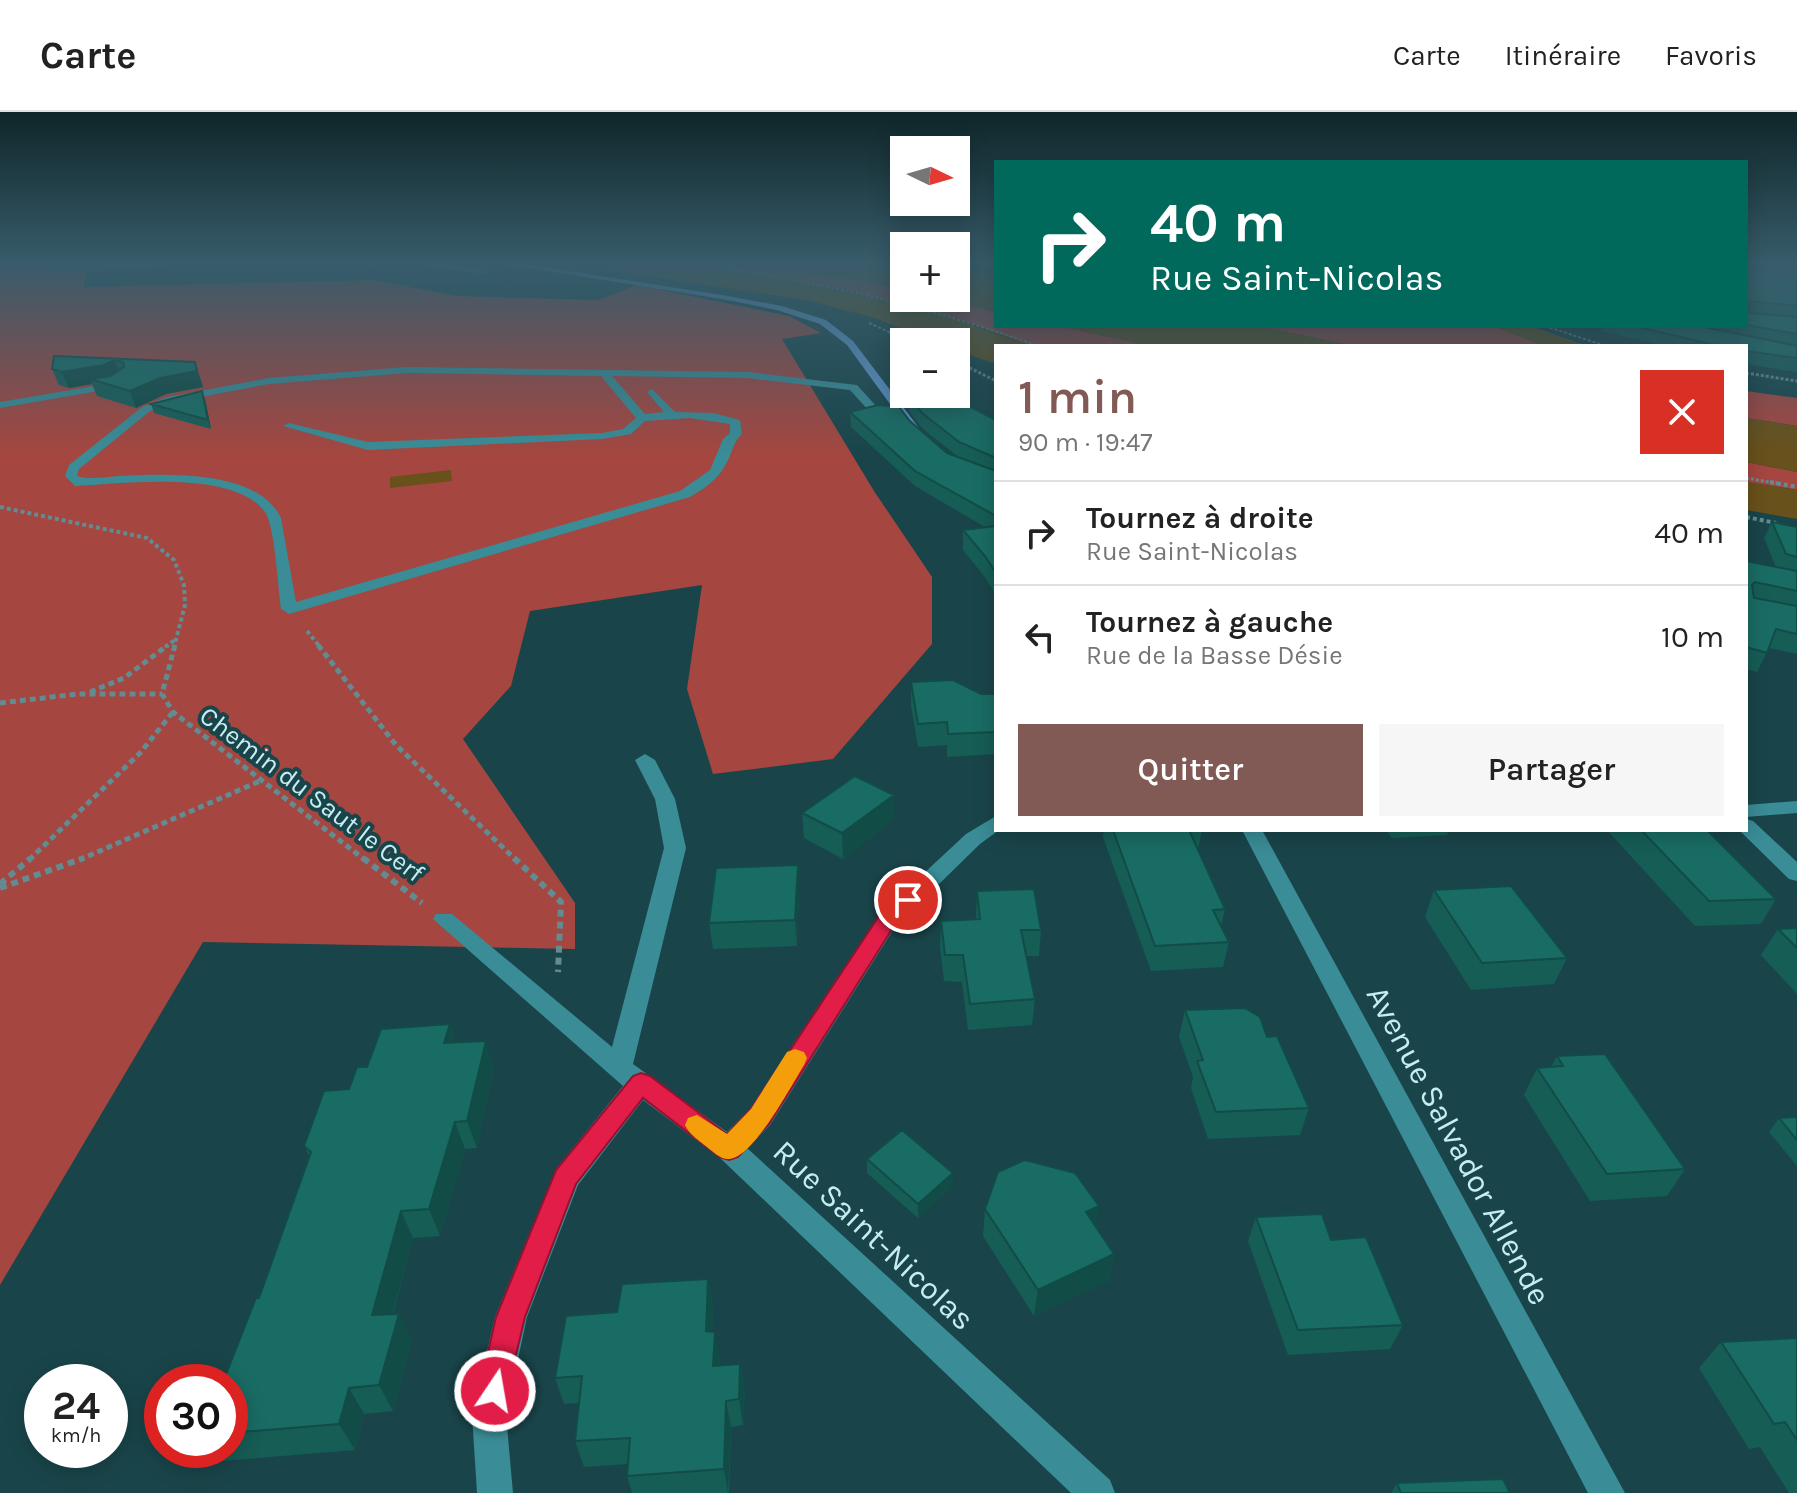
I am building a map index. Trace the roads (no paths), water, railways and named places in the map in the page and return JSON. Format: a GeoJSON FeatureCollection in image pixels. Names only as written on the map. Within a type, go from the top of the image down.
{"type":"FeatureCollection","features":[{"type":"Feature","properties":{"kind":"main road"},"geometry":{"type":"LineString","coordinates":[[826,325],[850,343],[925,439]]}},
{"type":"Feature","properties":{"kind":"street"},"geometry":{"type":"LineString","coordinates":[[289,426],[368,446],[602,436],[627,432],[642,418],[717,415],[736,422],[736,434],[729,439],[709,482],[685,494],[289,609],[273,512],[254,496],[224,485],[178,478],[75,482],[71,476],[73,468],[146,409],[171,399],[269,381],[407,370],[748,375],[853,387],[878,414],[905,416]]}},
{"type":"Feature","properties":{"kind":"street"},"geometry":{"type":"LineString","coordinates":[[604,373],[642,418]]}},
{"type":"Feature","properties":{"kind":"street"},"geometry":{"type":"LineString","coordinates":[[0,405],[115,387],[124,381]]}},
{"type":"Feature","properties":{"kind":"street"},"geometry":{"type":"LineString","coordinates":[[652,392],[672,415]]}},
{"type":"Feature","properties":{"kind":"street"},"geometry":{"type":"LineString","coordinates":[[495,1493],[489,1415],[511,1317],[566,1178],[630,1075],[675,848],[665,799],[645,760]]}},
{"type":"Feature","properties":{"kind":"street"},"geometry":{"type":"LineString","coordinates":[[1748,811],[1797,807]]}},
{"type":"Feature","properties":{"kind":"street"},"geometry":{"type":"LineString","coordinates":[[729,1149],[760,1117],[887,921],[973,839],[994,823]]}},
{"type":"Feature","properties":{"kind":"street"},"geometry":{"type":"LineString","coordinates":[[1748,827],[1797,874]]}},
{"type":"Feature","properties":{"kind":"street","name":"Avenue Salvador Allende"},"geometry":{"type":"LineString","coordinates":[[1253,832],[1607,1493]]}},
{"type":"Feature","properties":{"kind":"street","name":"Rue Saint-Nicolas"},"geometry":{"type":"LineString","coordinates":[[444,919],[630,1075],[729,1149],[1097,1493]]}}]}
